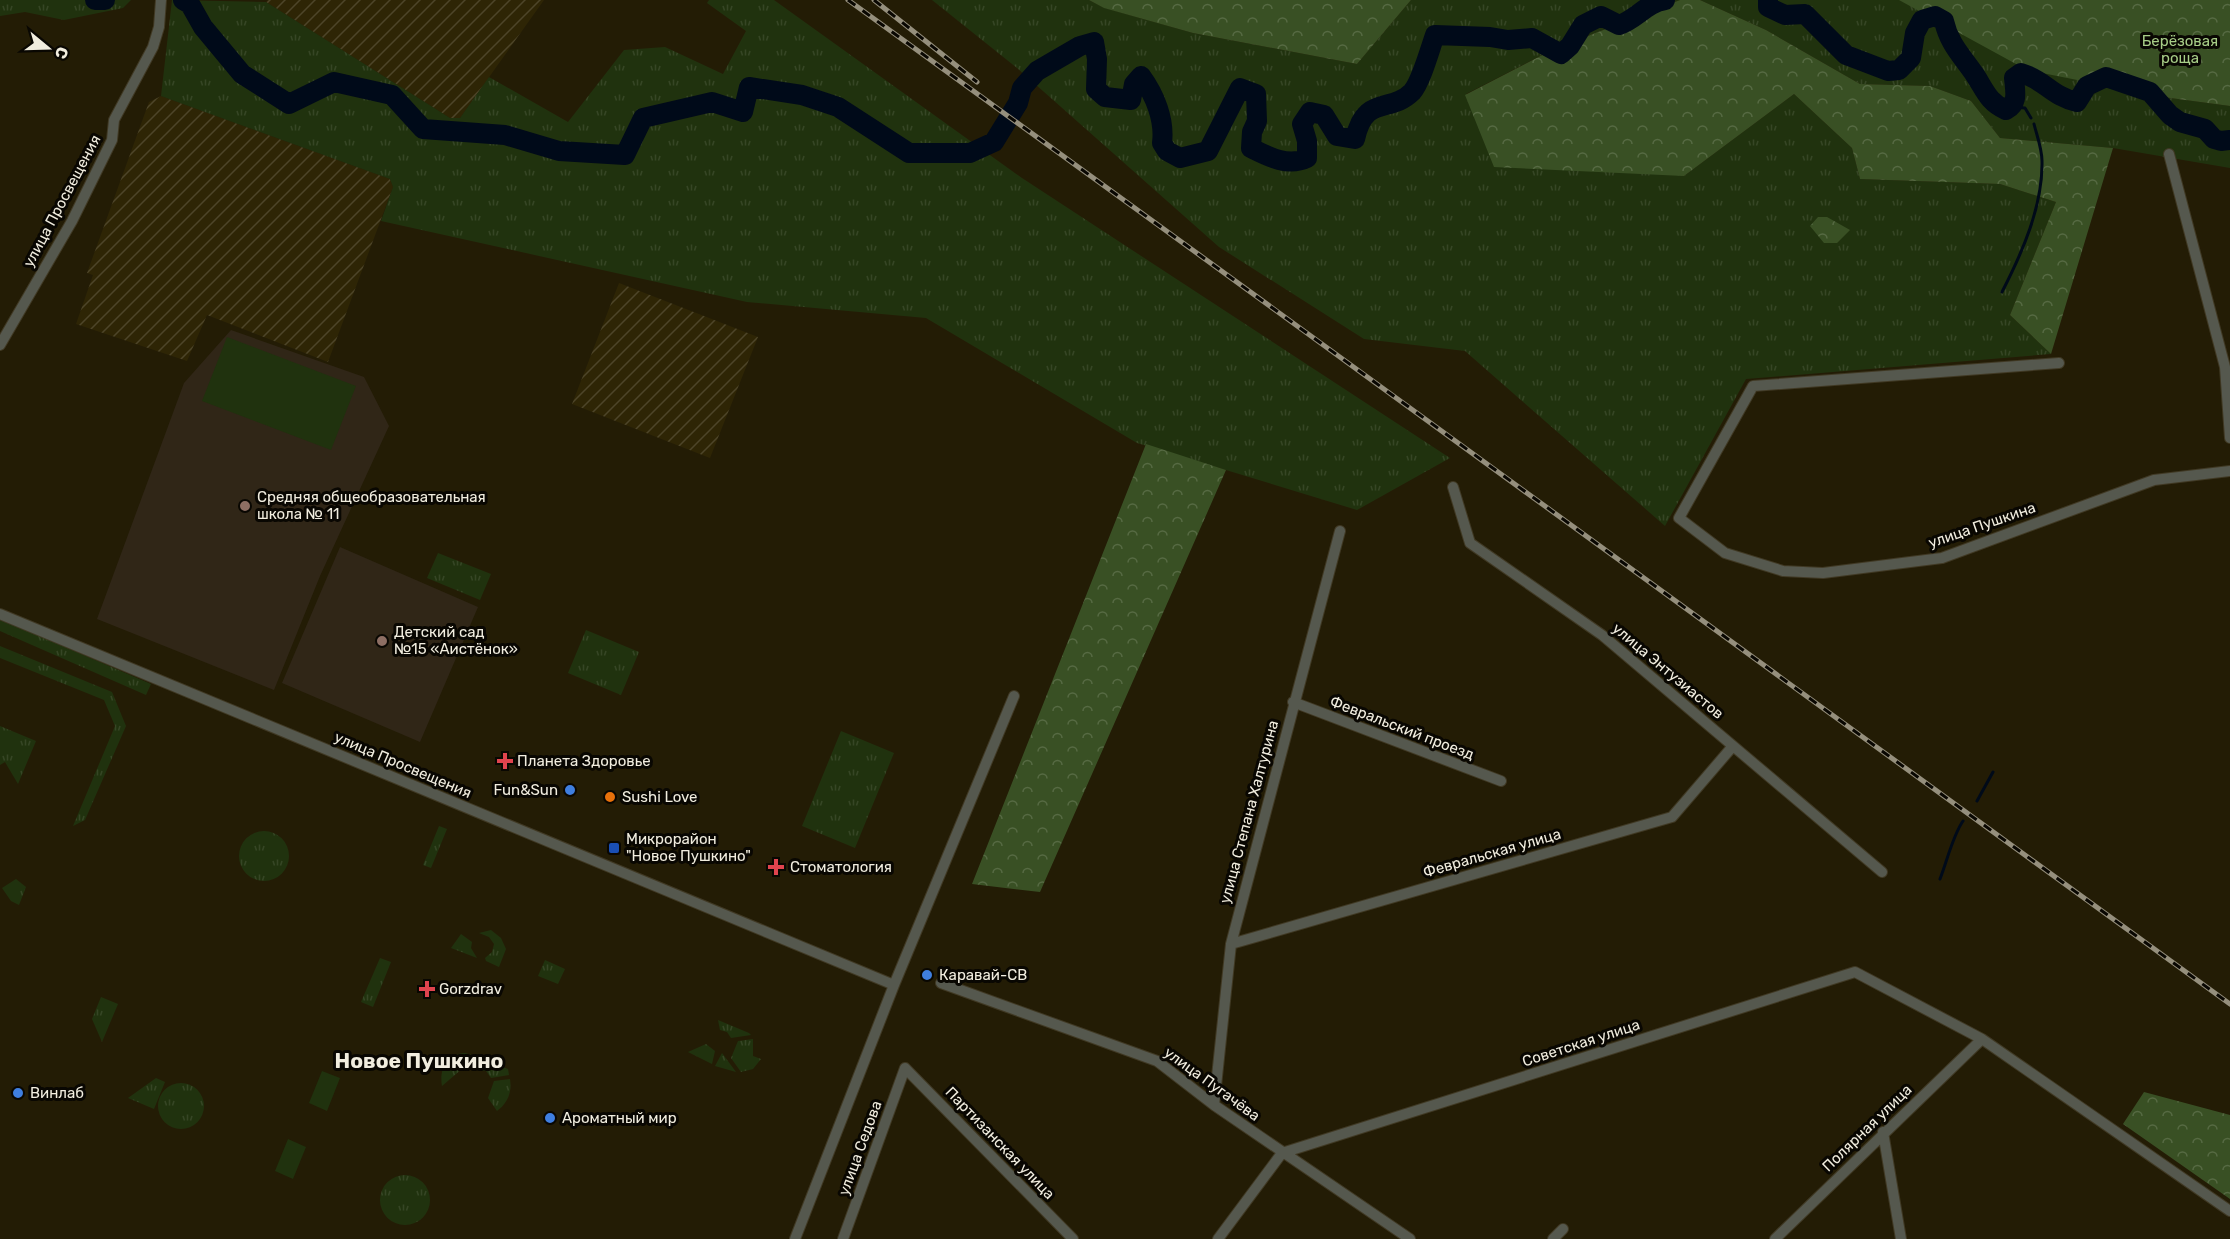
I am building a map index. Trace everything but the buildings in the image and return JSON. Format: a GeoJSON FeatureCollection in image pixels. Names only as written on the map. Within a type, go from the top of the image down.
{"type":"FeatureCollection","features":[{"type":"Feature","properties":{"kind":"street","name":"улица Просвещения"},"geometry":{"type":"LineString","coordinates":[[0,345],[72,221],[112,140],[114,120],[153,47],[161,4]]}},
{"type":"Feature","properties":{"kind":"street"},"geometry":{"type":"LineString","coordinates":[[2169,154],[2225,366],[2230,438]]}},
{"type":"Feature","properties":{"kind":"street","name":"улица Пушкина"},"geometry":{"type":"LineString","coordinates":[[2059,363],[1753,386],[1679,518],[1725,553],[1783,571],[1823,573],[1942,558],[2154,480],[2230,471]]}},
{"type":"Feature","properties":{"kind":"street","name":"улица Энтузиастов"},"geometry":{"type":"LineString","coordinates":[[1453,487],[1470,543],[1602,635],[1882,872]]}},
{"type":"Feature","properties":{"kind":"street","name":"улица Степана Халтурина"},"geometry":{"type":"LineString","coordinates":[[1214,1105],[1231,944],[1293,702],[1340,531]]}},
{"type":"Feature","properties":{"kind":"street","name":"улица Просвещения"},"geometry":{"type":"LineString","coordinates":[[0,614],[894,985]]}},
{"type":"Feature","properties":{"kind":"street"},"geometry":{"type":"LineString","coordinates":[[795,1239],[894,985],[1014,696]]}},
{"type":"Feature","properties":{"kind":"street","name":"Февральский проезд"},"geometry":{"type":"LineString","coordinates":[[1293,702],[1501,781]]}},
{"type":"Feature","properties":{"kind":"street","name":"Февральская улица"},"geometry":{"type":"LineString","coordinates":[[1231,944],[1672,817],[1733,746]]}},
{"type":"Feature","properties":{"kind":"street","name":"Советская улица"},"geometry":{"type":"LineString","coordinates":[[1282,1153],[1855,972],[1982,1039],[2230,1211]]}},
{"type":"Feature","properties":{"kind":"street","name":"улица Пугачёва"},"geometry":{"type":"LineString","coordinates":[[941,983],[1157,1061],[1282,1153],[1410,1239]]}},
{"type":"Feature","properties":{"kind":"street","name":"Полярная улица"},"geometry":{"type":"LineString","coordinates":[[1775,1239],[1883,1132],[1982,1039]]}},
{"type":"Feature","properties":{"kind":"street","name":"улица Седова"},"geometry":{"type":"LineString","coordinates":[[843,1239],[905,1068]]}},
{"type":"Feature","properties":{"kind":"street","name":"Партизанская улица"},"geometry":{"type":"LineString","coordinates":[[905,1068],[1073,1239]]}},
{"type":"Feature","properties":{"kind":"street"},"geometry":{"type":"LineString","coordinates":[[1883,1132],[1901,1239]]}},
{"type":"Feature","properties":{"kind":"street"},"geometry":{"type":"LineString","coordinates":[[1218,1239],[1282,1153]]}},
{"type":"Feature","properties":{"kind":"street"},"geometry":{"type":"LineString","coordinates":[[1553,1239],[1563,1229]]}},
{"type":"Feature","properties":{"kind":"shaded area"},"geometry":{"type":"Polygon","coordinates":[[[268,0],[544,0],[460,118],[450,118],[266,2],[268,0]]]}},
{"type":"Feature","properties":{"kind":"shaded area"},"geometry":{"type":"Polygon","coordinates":[[[161,96],[390,179],[393,187],[328,362],[207,315],[187,361],[76,324],[93,275],[87,273],[149,102],[161,96]]]}},
{"type":"Feature","properties":{"kind":"shaded area"},"geometry":{"type":"Polygon","coordinates":[[[619,283],[758,337],[710,458],[572,404],[619,283]]]}},
{"type":"Feature","properties":{"kind":"shaded area","name":"Средняя общеобразовательная школа № 11"},"geometry":{"type":"Polygon","coordinates":[[[231,330],[364,377],[389,426],[320,576],[274,690],[97,619],[184,383],[231,330]]]}},
{"type":"Feature","properties":{"kind":"shaded area","name":"Детский сад №15 «Аистёнок»"},"geometry":{"type":"Polygon","coordinates":[[[340,547],[478,607],[420,742],[282,683],[340,547]]]}},
{"type":"Feature","properties":{"kind":"green space"},"geometry":{"type":"Polygon","coordinates":[[[0,0],[131,0],[123,8],[64,20],[25,12],[0,16],[0,0]]]}},
{"type":"Feature","properties":{"kind":"green space"},"geometry":{"type":"Polygon","coordinates":[[[172,0],[266,2],[450,118],[460,118],[489,77],[568,122],[624,50],[665,47],[723,74],[746,31],[707,3],[709,0],[774,0],[1022,178],[1450,458],[1357,510],[1137,443],[926,318],[747,302],[381,221],[393,187],[390,179],[161,96],[172,0]]]}},
{"type":"Feature","properties":{"kind":"green space"},"geometry":{"type":"Polygon","coordinates":[[[932,0],[1089,0],[1105,8],[1193,33],[1357,64],[1411,0],[1680,0],[1552,50],[1466,94],[1684,176],[1794,94],[1852,148],[1860,179],[2000,184],[2056,202],[2010,315],[2051,354],[1746,379],[1665,526],[1465,351],[1364,339],[1219,247],[1017,68],[932,0]]]}},
{"type":"Feature","properties":{"kind":"green space"},"geometry":{"type":"Polygon","coordinates":[[[1089,0],[1411,0],[1357,64],[1193,33],[1104,8],[1089,0]]]}},
{"type":"Feature","properties":{"kind":"green space"},"geometry":{"type":"Polygon","coordinates":[[[1680,0],[1700,0],[1766,30],[1860,84],[1930,86],[1971,101],[2000,138],[2113,148],[2051,354],[2010,315],[2056,202],[2000,184],[1860,179],[1852,148],[1794,94],[1684,176],[1494,167],[1465,95],[1552,50],[1680,0]]]}},
{"type":"Feature","properties":{"kind":"green space"},"geometry":{"type":"Polygon","coordinates":[[[1700,0],[1900,0],[2163,97],[2230,106],[2230,168],[2113,148],[2000,138],[1971,101],[1930,86],[1860,84],[1766,30],[1700,0]]]}},
{"type":"Feature","properties":{"kind":"green space","name":"Берёзовая роща"},"geometry":{"type":"Polygon","coordinates":[[[1899,0],[2230,0],[2230,106],[2163,97],[2027,70],[1899,0]]]}},
{"type":"Feature","properties":{"kind":"green space"},"geometry":{"type":"Polygon","coordinates":[[[1818,217],[1827,217],[1850,230],[1837,243],[1824,243],[1810,226],[1818,217]]]}},
{"type":"Feature","properties":{"kind":"green space"},"geometry":{"type":"Polygon","coordinates":[[[227,337],[356,386],[331,450],[202,401],[227,337]]]}},
{"type":"Feature","properties":{"kind":"green space"},"geometry":{"type":"Polygon","coordinates":[[[1146,444],[1226,470],[1040,892],[972,884],[1146,444]]]}},
{"type":"Feature","properties":{"kind":"green space"},"geometry":{"type":"Polygon","coordinates":[[[438,553],[491,574],[480,600],[427,578],[438,553]]]}},
{"type":"Feature","properties":{"kind":"green space"},"geometry":{"type":"Polygon","coordinates":[[[0,619],[151,684],[146,695],[0,631],[0,619]]]}},
{"type":"Feature","properties":{"kind":"green space"},"geometry":{"type":"Polygon","coordinates":[[[586,630],[639,652],[621,695],[568,673],[586,630]]]}},
{"type":"Feature","properties":{"kind":"green space"},"geometry":{"type":"Polygon","coordinates":[[[0,646],[112,692],[126,726],[85,820],[73,826],[115,726],[104,700],[0,658],[0,646]]]}},
{"type":"Feature","properties":{"kind":"green space"},"geometry":{"type":"Polygon","coordinates":[[[0,726],[36,741],[18,784],[5,762],[0,765],[0,726]]]}},
{"type":"Feature","properties":{"kind":"green space"},"geometry":{"type":"Polygon","coordinates":[[[841,731],[894,753],[855,848],[802,826],[841,731]]]}},
{"type":"Feature","properties":{"kind":"green space"},"geometry":{"type":"Polygon","coordinates":[[[439,826],[447,829],[431,868],[423,865],[439,826]]]}},
{"type":"Feature","properties":{"kind":"green space"},"geometry":{"type":"Polygon","coordinates":[[[259,831],[269,831],[282,838],[289,851],[289,861],[282,874],[269,881],[259,881],[250,877],[243,870],[239,861],[239,851],[243,842],[250,835],[259,831]]]}},
{"type":"Feature","properties":{"kind":"green space"},"geometry":{"type":"Polygon","coordinates":[[[16,879],[26,887],[19,905],[11,901],[2,888],[16,879]]]}},
{"type":"Feature","properties":{"kind":"green space"},"geometry":{"type":"Polygon","coordinates":[[[491,930],[501,938],[506,949],[499,967],[486,961],[485,958],[492,952],[494,944],[489,937],[479,933],[491,930]]]}},
{"type":"Feature","properties":{"kind":"green space"},"geometry":{"type":"Polygon","coordinates":[[[461,934],[472,942],[471,948],[477,958],[451,948],[461,934]]]}},
{"type":"Feature","properties":{"kind":"green space"},"geometry":{"type":"Polygon","coordinates":[[[380,958],[391,962],[373,1007],[361,1002],[380,958]]]}},
{"type":"Feature","properties":{"kind":"green space"},"geometry":{"type":"Polygon","coordinates":[[[545,960],[565,969],[558,984],[538,976],[545,960]]]}},
{"type":"Feature","properties":{"kind":"green space"},"geometry":{"type":"Polygon","coordinates":[[[101,997],[118,1004],[102,1042],[92,1019],[101,997]]]}},
{"type":"Feature","properties":{"kind":"green space"},"geometry":{"type":"Polygon","coordinates":[[[718,1020],[751,1035],[731,1038],[727,1032],[720,1030],[718,1020]]]}},
{"type":"Feature","properties":{"kind":"green space"},"geometry":{"type":"Polygon","coordinates":[[[753,1039],[753,1056],[761,1059],[753,1069],[741,1072],[731,1058],[738,1041],[753,1039]]]}},
{"type":"Feature","properties":{"kind":"green space"},"geometry":{"type":"Polygon","coordinates":[[[706,1044],[715,1051],[712,1064],[688,1052],[706,1044]]]}},
{"type":"Feature","properties":{"kind":"green space"},"geometry":{"type":"Polygon","coordinates":[[[465,1053],[472,1055],[470,1062],[442,1086],[443,1068],[449,1059],[465,1053]]]}},
{"type":"Feature","properties":{"kind":"green space"},"geometry":{"type":"Polygon","coordinates":[[[722,1053],[736,1072],[715,1066],[722,1053]]]}},
{"type":"Feature","properties":{"kind":"green space"},"geometry":{"type":"Polygon","coordinates":[[[475,1056],[508,1069],[509,1075],[491,1078],[486,1071],[477,1070],[475,1056]]]}},
{"type":"Feature","properties":{"kind":"green space"},"geometry":{"type":"Polygon","coordinates":[[[322,1071],[340,1078],[327,1111],[309,1103],[322,1071]]]}},
{"type":"Feature","properties":{"kind":"green space"},"geometry":{"type":"Polygon","coordinates":[[[156,1078],[165,1082],[154,1109],[128,1098],[156,1078]]]}},
{"type":"Feature","properties":{"kind":"green space"},"geometry":{"type":"Polygon","coordinates":[[[510,1079],[508,1097],[497,1111],[488,1098],[494,1081],[510,1079]]]}},
{"type":"Feature","properties":{"kind":"green space"},"geometry":{"type":"Polygon","coordinates":[[[181,1083],[197,1090],[204,1106],[197,1122],[181,1129],[165,1122],[158,1106],[165,1090],[181,1083]]]}},
{"type":"Feature","properties":{"kind":"green space"},"geometry":{"type":"Polygon","coordinates":[[[2144,1092],[2230,1115],[2230,1199],[2123,1124],[2144,1092]]]}},
{"type":"Feature","properties":{"kind":"green space"},"geometry":{"type":"Polygon","coordinates":[[[288,1139],[306,1147],[293,1179],[275,1171],[288,1139]]]}},
{"type":"Feature","properties":{"kind":"green space"},"geometry":{"type":"Polygon","coordinates":[[[400,1175],[410,1175],[423,1182],[430,1195],[430,1205],[423,1218],[410,1225],[400,1225],[391,1221],[384,1214],[380,1205],[380,1195],[384,1186],[391,1179],[400,1175]]]}},
{"type":"Feature","properties":{"kind":"waterway"},"geometry":{"type":"LineString","coordinates":[[95,0],[105,0]]}},
{"type":"Feature","properties":{"kind":"waterway"},"geometry":{"type":"LineString","coordinates":[[183,0],[190,4],[203,27],[242,74],[289,104],[334,82],[392,95],[423,129],[505,135],[559,151],[625,155],[643,118],[712,102],[743,112],[749,87],[802,95],[838,107],[909,153],[970,153],[994,142],[1018,103],[1022,88],[1037,71],[1080,46],[1094,42],[1097,59],[1096,89],[1105,97],[1131,100],[1134,84],[1141,76],[1158,108],[1162,125],[1162,143],[1167,151],[1180,158],[1208,151],[1240,88],[1256,94],[1257,121],[1252,132],[1251,148],[1272,157],[1293,162],[1307,158],[1307,141],[1302,124],[1310,112],[1324,115],[1337,136],[1355,139],[1359,125],[1372,110],[1404,98],[1412,92],[1422,73],[1435,35],[1508,40],[1532,38],[1561,54],[1570,46],[1583,25],[1601,16],[1619,25],[1652,4],[1665,0]]}},
{"type":"Feature","properties":{"kind":"waterway"},"geometry":{"type":"LineString","coordinates":[[1768,0],[1768,7],[1785,15],[1805,14],[1846,55],[1888,71],[1899,70],[1911,58],[1915,33],[1922,20],[1935,16],[1944,21],[1953,43],[1988,95],[2006,110],[2015,100],[2014,78],[2021,73],[2061,96],[2077,102],[2087,86],[2106,77],[2150,92],[2170,115],[2180,122],[2205,129],[2214,139],[2230,140]]}},
{"type":"Feature","properties":{"kind":"waterway"},"geometry":{"type":"LineString","coordinates":[[2012,107],[2025,108],[2031,118]]}},
{"type":"Feature","properties":{"kind":"waterway"},"geometry":{"type":"LineString","coordinates":[[2002,292],[2024,245],[2039,195],[2042,156],[2034,124]]}},
{"type":"Feature","properties":{"kind":"waterway"},"geometry":{"type":"LineString","coordinates":[[1977,801],[1993,772]]}},
{"type":"Feature","properties":{"kind":"waterway"},"geometry":{"type":"LineString","coordinates":[[1940,879],[1953,841],[1963,821]]}},
{"type":"Feature","properties":{"kind":"railway"},"geometry":{"type":"LineString","coordinates":[[848,0],[2230,1004]]}},
{"type":"Feature","properties":{"kind":"railway"},"geometry":{"type":"LineString","coordinates":[[874,0],[977,82]]}},
{"type":"Feature","properties":{"kind":"place","name":"Средняя общеобразовательная школа № 11"},"geometry":{"type":"Point","coordinates":[245,506]}},
{"type":"Feature","properties":{"kind":"place","name":"Детский сад №15 «Аистёнок»"},"geometry":{"type":"Point","coordinates":[382,641]}},
{"type":"Feature","properties":{"kind":"place","name":"Планета Здоровье"},"geometry":{"type":"Point","coordinates":[505,761]}},
{"type":"Feature","properties":{"kind":"place","name":"Fun&Sun"},"geometry":{"type":"Point","coordinates":[570,790]}},
{"type":"Feature","properties":{"kind":"place","name":"Sushi Love"},"geometry":{"type":"Point","coordinates":[610,797]}},
{"type":"Feature","properties":{"kind":"place","name":"Микрорайон \"Новое Пушкино\""},"geometry":{"type":"Point","coordinates":[614,848]}},
{"type":"Feature","properties":{"kind":"place","name":"Стоматология"},"geometry":{"type":"Point","coordinates":[776,867]}},
{"type":"Feature","properties":{"kind":"place","name":"Каравай-СВ"},"geometry":{"type":"Point","coordinates":[927,975]}},
{"type":"Feature","properties":{"kind":"place","name":"Gorzdrav"},"geometry":{"type":"Point","coordinates":[427,989]}},
{"type":"Feature","properties":{"kind":"place","name":"Винлаб"},"geometry":{"type":"Point","coordinates":[18,1093]}},
{"type":"Feature","properties":{"kind":"place","name":"Ароматный мир"},"geometry":{"type":"Point","coordinates":[550,1118]}},
{"type":"Feature","properties":{"kind":"district","name":"Новое Пушкино"},"geometry":{"type":"Point","coordinates":[419,1061]}}]}
